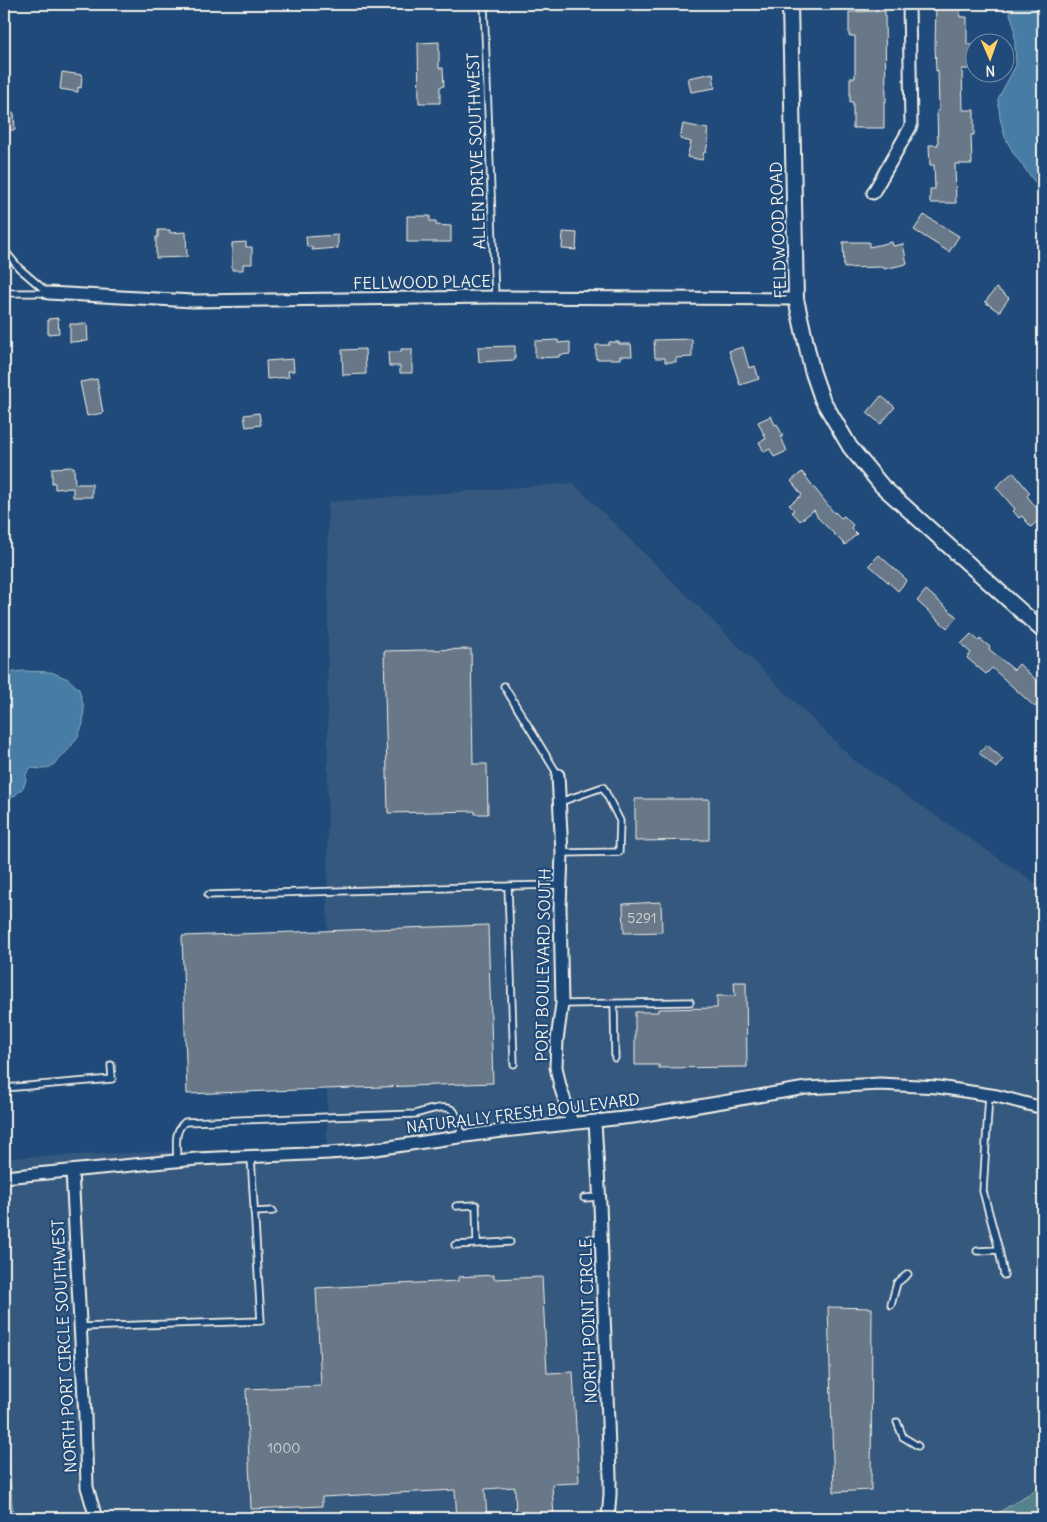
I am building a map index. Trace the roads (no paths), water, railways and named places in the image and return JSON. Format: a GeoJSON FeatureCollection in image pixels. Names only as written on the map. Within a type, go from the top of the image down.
{"type":"FeatureCollection","features":[{"type":"Feature","properties":{"kind":"street","name":"FELDWOOD ROAD"},"geometry":{"type":"LineString","coordinates":[[790,4],[796,299],[812,370],[822,399],[850,447],[882,486],[1043,631]]}},
{"type":"Feature","properties":{"kind":"street"},"geometry":{"type":"LineString","coordinates":[[874,193],[911,126],[909,4]]}},
{"type":"Feature","properties":{"kind":"street","name":"FELLWOOD PLACE"},"geometry":{"type":"LineString","coordinates":[[48,293],[193,301],[495,297],[796,299]]}},
{"type":"Feature","properties":{"kind":"street","name":"PORT BOULEVARD SOUTH"},"geometry":{"type":"LineString","coordinates":[[558,775],[562,853],[562,1004],[557,1040],[556,1067],[572,1123]]}},
{"type":"Feature","properties":{"kind":"street","name":"NATURALLY FRESH BOULEVARD"},"geometry":{"type":"LineString","coordinates":[[4,1177],[177,1161],[358,1150],[462,1136],[633,1117],[806,1088],[880,1084],[938,1087],[989,1095],[1043,1108]]}},
{"type":"Feature","properties":{"kind":"street","name":"NORTH POINT CIRCLE"},"geometry":{"type":"LineString","coordinates":[[595,1122],[600,1197],[610,1476],[608,1518]]}},
{"type":"Feature","properties":{"kind":"street","name":"NORTH PORT CIRCLE SOUTHWEST"},"geometry":{"type":"LineString","coordinates":[[72,1172],[87,1487],[96,1518]]}},
{"type":"Feature","properties":{"kind":"lane","name":"ALLEN DRIVE SOUTHWEST"},"geometry":{"type":"LineString","coordinates":[[484,4],[495,297]]}},
{"type":"Feature","properties":{"kind":"lane"},"geometry":{"type":"LineString","coordinates":[[4,250],[19,268],[48,293]]}},
{"type":"Feature","properties":{"kind":"lane"},"geometry":{"type":"LineString","coordinates":[[4,293],[48,293]]}},
{"type":"Feature","properties":{"kind":"lane"},"geometry":{"type":"LineString","coordinates":[[504,686],[558,775]]}},
{"type":"Feature","properties":{"kind":"lane"},"geometry":{"type":"LineString","coordinates":[[560,802],[603,788],[620,820],[618,852],[562,853]]}},
{"type":"Feature","properties":{"kind":"lane"},"geometry":{"type":"LineString","coordinates":[[208,895],[561,885]]}},
{"type":"Feature","properties":{"kind":"lane"},"geometry":{"type":"LineString","coordinates":[[508,886],[514,1064]]}},
{"type":"Feature","properties":{"kind":"lane"},"geometry":{"type":"LineString","coordinates":[[562,1004],[690,1002]]}},
{"type":"Feature","properties":{"kind":"lane"},"geometry":{"type":"LineString","coordinates":[[614,1004],[615,1058]]}},
{"type":"Feature","properties":{"kind":"lane"},"geometry":{"type":"LineString","coordinates":[[4,1088],[112,1079],[111,1065]]}},
{"type":"Feature","properties":{"kind":"lane"},"geometry":{"type":"LineString","coordinates":[[989,1095],[983,1191],[1004,1275]]}},
{"type":"Feature","properties":{"kind":"lane"},"geometry":{"type":"LineString","coordinates":[[177,1161],[176,1136],[179,1126],[185,1122],[415,1114],[449,1107],[455,1112],[462,1136]]}},
{"type":"Feature","properties":{"kind":"lane"},"geometry":{"type":"LineString","coordinates":[[79,1327],[261,1321],[251,1157]]}},
{"type":"Feature","properties":{"kind":"lane"},"geometry":{"type":"LineString","coordinates":[[584,1198],[600,1197]]}},
{"type":"Feature","properties":{"kind":"lane"},"geometry":{"type":"LineString","coordinates":[[456,1206],[476,1205],[477,1244]]}},
{"type":"Feature","properties":{"kind":"lane"},"geometry":{"type":"LineString","coordinates":[[254,1212],[273,1211]]}},
{"type":"Feature","properties":{"kind":"lane"},"geometry":{"type":"LineString","coordinates":[[589,1239],[601,1239]]}},
{"type":"Feature","properties":{"kind":"lane"},"geometry":{"type":"LineString","coordinates":[[456,1245],[510,1242]]}},
{"type":"Feature","properties":{"kind":"lane"},"geometry":{"type":"LineString","coordinates":[[977,1251],[999,1250]]}},
{"type":"Feature","properties":{"kind":"lane"},"geometry":{"type":"LineString","coordinates":[[891,1305],[897,1283],[908,1274]]}},
{"type":"Feature","properties":{"kind":"lane"},"geometry":{"type":"LineString","coordinates":[[897,1422],[903,1437],[918,1446]]}}]}
